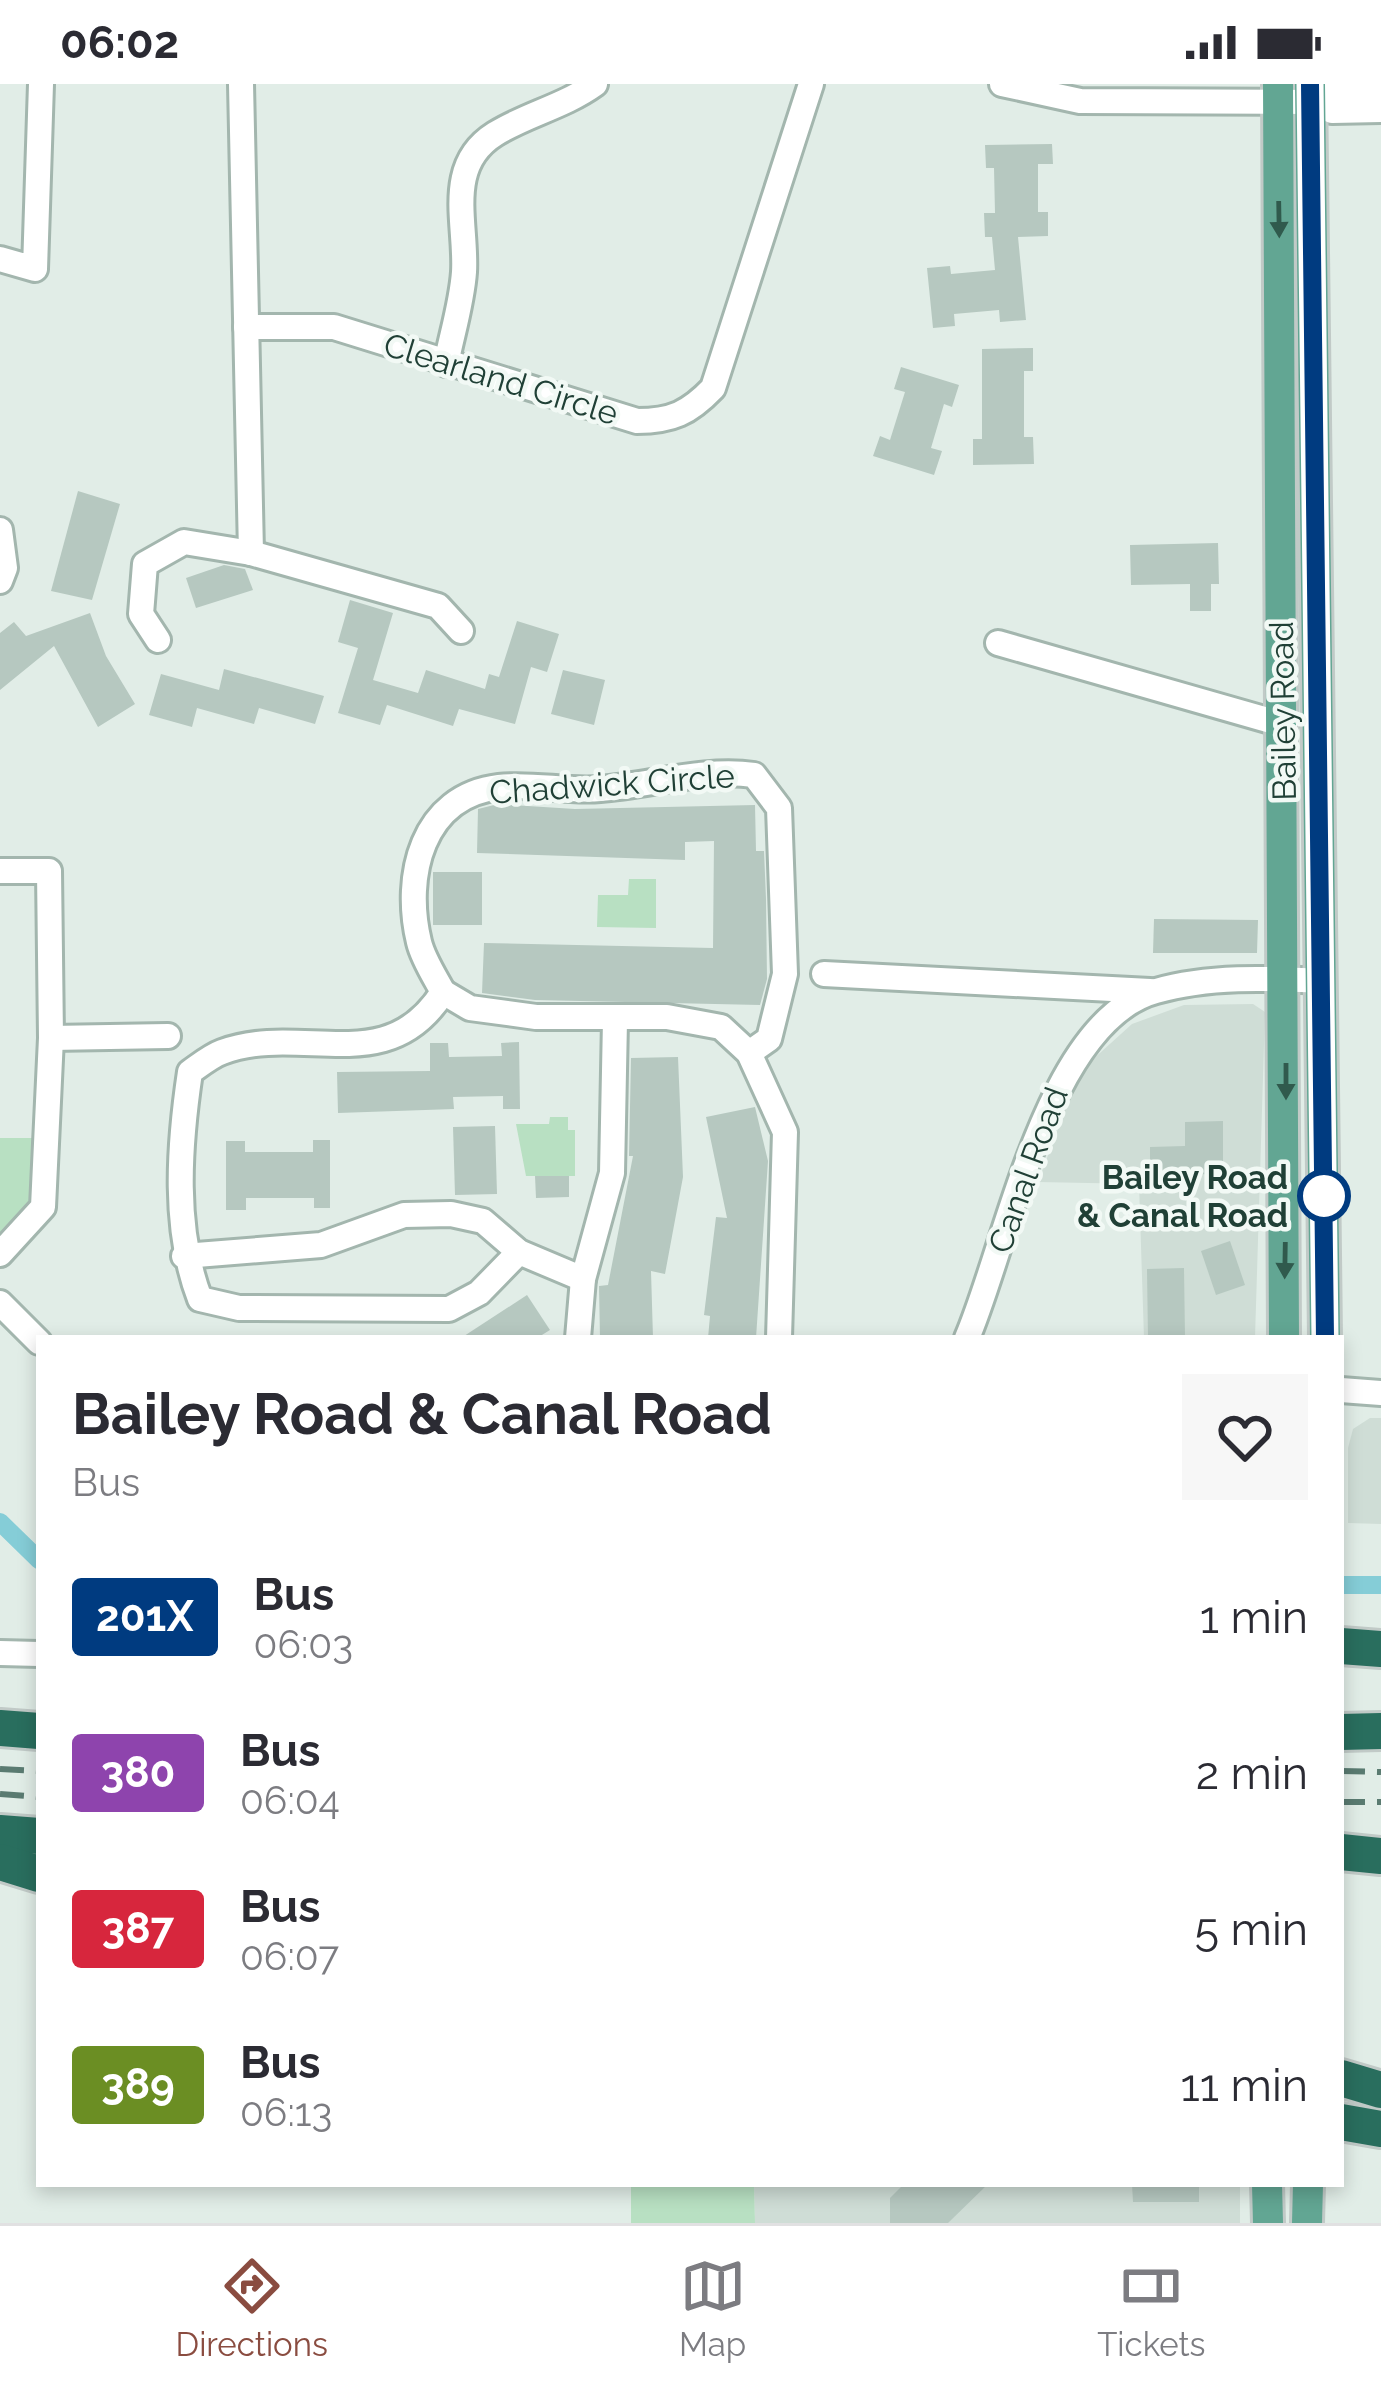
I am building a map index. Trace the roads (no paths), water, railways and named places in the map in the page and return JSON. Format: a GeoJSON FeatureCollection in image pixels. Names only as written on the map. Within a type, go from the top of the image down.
{"type":"FeatureCollection","features":[{"type":"Feature","properties":{"kind":"highway"},"geometry":{"type":"LineString","coordinates":[[1344,1646],[1381,1648]]}},
{"type":"Feature","properties":{"kind":"highway"},"geometry":{"type":"LineString","coordinates":[[0,1724],[36,1718]]}},
{"type":"Feature","properties":{"kind":"highway"},"geometry":{"type":"LineString","coordinates":[[0,1724],[36,1730]]}},
{"type":"Feature","properties":{"kind":"highway"},"geometry":{"type":"LineString","coordinates":[[1344,1732],[1381,1732]]}},
{"type":"Feature","properties":{"kind":"highway"},"geometry":{"type":"LineString","coordinates":[[0,1833],[36,1836]]}},
{"type":"Feature","properties":{"kind":"highway"},"geometry":{"type":"LineString","coordinates":[[0,1862],[36,1873]]}},
{"type":"Feature","properties":{"kind":"highway"},"geometry":{"type":"LineString","coordinates":[[1344,2079],[1381,2090]]}},
{"type":"Feature","properties":{"kind":"highway"},"geometry":{"type":"LineString","coordinates":[[1344,2123],[1381,2129]]}},
{"type":"Feature","properties":{"kind":"main road","name":"Bailey Road"},"geometry":{"type":"LineString","coordinates":[[1278,93],[1285,725],[1284,1335]]}},
{"type":"Feature","properties":{"kind":"main road","name":"Bailey Road"},"geometry":{"type":"LineString","coordinates":[[1310,93],[1325,1335]]}},
{"type":"Feature","properties":{"kind":"main road"},"geometry":{"type":"LineString","coordinates":[[1267,2187],[1268,2223]]}},
{"type":"Feature","properties":{"kind":"main road"},"geometry":{"type":"LineString","coordinates":[[1307,2223],[1308,2187]]}},
{"type":"Feature","properties":{"kind":"street"},"geometry":{"type":"LineString","coordinates":[[0,259],[34,269],[41,84]]}},
{"type":"Feature","properties":{"kind":"street"},"geometry":{"type":"LineString","coordinates":[[241,84],[251,553]]}},
{"type":"Feature","properties":{"kind":"street"},"geometry":{"type":"LineString","coordinates":[[247,327],[255,304],[255,84]]}},
{"type":"Feature","properties":{"kind":"street"},"geometry":{"type":"LineString","coordinates":[[446,364],[464,273],[459,192],[470,159],[492,135],[569,103],[595,84]]}},
{"type":"Feature","properties":{"kind":"street","name":"Clearland Circle"},"geometry":{"type":"LineString","coordinates":[[247,327],[334,327],[637,421],[668,421],[693,409],[713,388],[811,84]]}},
{"type":"Feature","properties":{"kind":"street"},"geometry":{"type":"LineString","coordinates":[[1002,84],[1080,101],[1381,87]]}},
{"type":"Feature","properties":{"kind":"street"},"geometry":{"type":"LineString","coordinates":[[1310,93],[1332,111],[1381,110]]}},
{"type":"Feature","properties":{"kind":"street"},"geometry":{"type":"LineString","coordinates":[[0,530],[5,568],[0,581]]}},
{"type":"Feature","properties":{"kind":"street"},"geometry":{"type":"LineString","coordinates":[[158,640],[141,614],[145,564],[184,542],[251,553],[438,606],[461,632]]}},
{"type":"Feature","properties":{"kind":"street"},"geometry":{"type":"LineString","coordinates":[[998,643],[1285,725]]}},
{"type":"Feature","properties":{"kind":"street","name":"Chadwick Circle"},"geometry":{"type":"LineString","coordinates":[[443,992],[419,943],[415,865],[429,825],[460,797],[500,787],[582,791],[668,783],[719,771],[754,776],[779,808],[785,974],[769,1039],[749,1053]]}},
{"type":"Feature","properties":{"kind":"street"},"geometry":{"type":"LineString","coordinates":[[0,871],[49,871],[51,1038],[43,1207],[0,1254]]}},
{"type":"Feature","properties":{"kind":"street"},"geometry":{"type":"LineString","coordinates":[[824,974],[1150,992]]}},
{"type":"Feature","properties":{"kind":"street","name":"Canal Road"},"geometry":{"type":"LineString","coordinates":[[968,1335],[1062,1073],[1101,1027],[1150,992],[1208,982],[1322,980]]}},
{"type":"Feature","properties":{"kind":"street"},"geometry":{"type":"LineString","coordinates":[[519,1252],[479,1293],[449,1309],[239,1308],[200,1299],[184,1256],[182,1124],[190,1072],[220,1052],[275,1042],[366,1047],[427,1018],[443,992],[470,1009],[615,1020],[667,1017],[722,1027],[749,1053],[785,1132],[787,1224],[777,1298],[779,1335]]}},
{"type":"Feature","properties":{"kind":"street"},"geometry":{"type":"LineString","coordinates":[[578,1335],[584,1279],[612,1174],[615,1020]]}},
{"type":"Feature","properties":{"kind":"street"},"geometry":{"type":"LineString","coordinates":[[51,1038],[168,1036]]}},
{"type":"Feature","properties":{"kind":"street"},"geometry":{"type":"LineString","coordinates":[[184,1256],[321,1245],[404,1215],[451,1214],[483,1220],[519,1252],[584,1279]]}},
{"type":"Feature","properties":{"kind":"street"},"geometry":{"type":"LineString","coordinates":[[0,1303],[36,1339]]}},
{"type":"Feature","properties":{"kind":"street"},"geometry":{"type":"LineString","coordinates":[[1344,1390],[1381,1393]]}},
{"type":"Feature","properties":{"kind":"street"},"geometry":{"type":"LineString","coordinates":[[0,1653],[36,1654]]}},
{"type":"Feature","properties":{"kind":"waterway"},"geometry":{"type":"LineString","coordinates":[[0,1522],[36,1557]]}},
{"type":"Feature","properties":{"kind":"waterway"},"geometry":{"type":"LineString","coordinates":[[1344,1585],[1381,1585]]}},
{"type":"Feature","properties":{"kind":"railway"},"geometry":{"type":"LineString","coordinates":[[0,1769],[36,1771]]}},
{"type":"Feature","properties":{"kind":"railway"},"geometry":{"type":"LineString","coordinates":[[1344,1771],[1381,1772]]}},
{"type":"Feature","properties":{"kind":"railway"},"geometry":{"type":"LineString","coordinates":[[0,1794],[36,1797]]}},
{"type":"Feature","properties":{"kind":"railway"},"geometry":{"type":"LineString","coordinates":[[1344,1802],[1381,1802]]}},
{"type":"Feature","properties":{"kind":"place","name":"Bailey Road & Canal Road"},"geometry":{"type":"Point","coordinates":[1324,1196]}}]}
